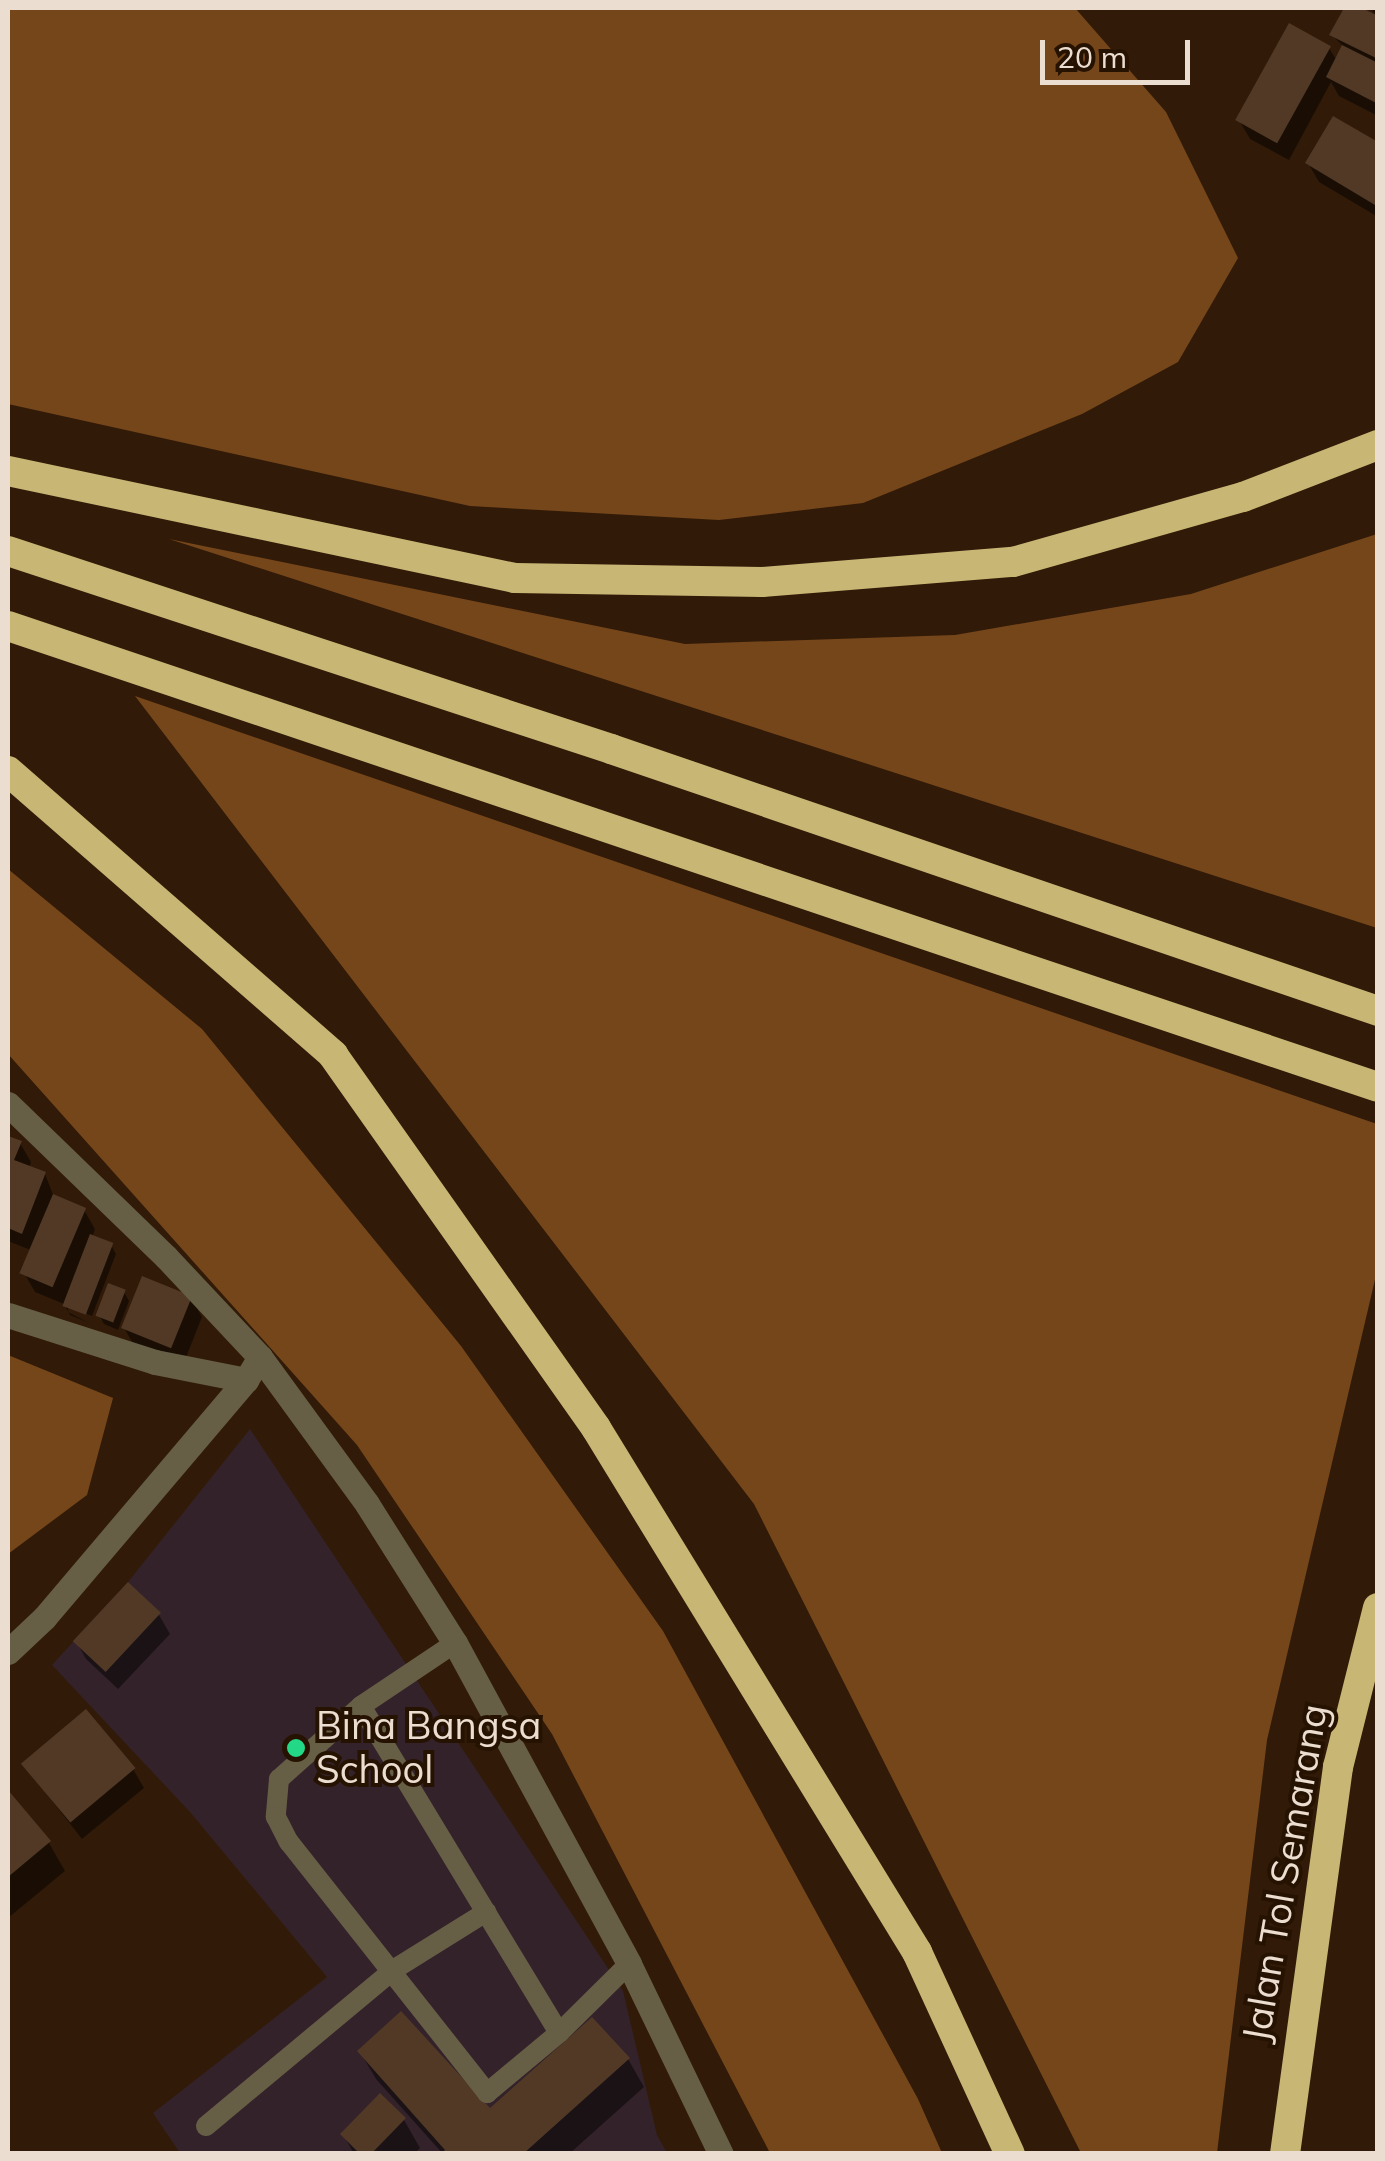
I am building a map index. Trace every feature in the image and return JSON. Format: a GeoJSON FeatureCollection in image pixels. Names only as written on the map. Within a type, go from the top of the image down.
{"type":"FeatureCollection","features":[{"type":"Feature","properties":{"kind":"highway"},"geometry":{"type":"LineString","coordinates":[[8,471],[515,578],[762,582],[1012,562],[1242,497],[1378,445]]}},
{"type":"Feature","properties":{"kind":"highway"},"geometry":{"type":"LineString","coordinates":[[8,551],[611,748],[1367,1007]]}},
{"type":"Feature","properties":{"kind":"highway"},"geometry":{"type":"LineString","coordinates":[[8,626],[1378,1088]]}},
{"type":"Feature","properties":{"kind":"highway"},"geometry":{"type":"LineString","coordinates":[[8,771],[334,1055],[596,1428],[918,1952],[1010,2154]]}},
{"type":"Feature","properties":{"kind":"highway","name":"Jalan Tol Semarang"},"geometry":{"type":"LineString","coordinates":[[1285,2154],[1287,2113],[1338,1767],[1378,1608]]}},
{"type":"Feature","properties":{"kind":"street"},"geometry":{"type":"LineString","coordinates":[[8,1104],[166,1257],[260,1357],[367,1504],[456,1643],[628,1964],[721,2154]]}},
{"type":"Feature","properties":{"kind":"street"},"geometry":{"type":"LineString","coordinates":[[8,1315],[155,1362],[246,1380]]}},
{"type":"Feature","properties":{"kind":"street"},"geometry":{"type":"LineString","coordinates":[[8,1652],[44,1618],[246,1380],[260,1357]]}},
{"type":"Feature","properties":{"kind":"lane"},"geometry":{"type":"LineString","coordinates":[[456,1643],[361,1706],[279,1780],[276,1817],[289,1842],[487,2094],[559,2034],[628,1964]]}},
{"type":"Feature","properties":{"kind":"lane"},"geometry":{"type":"LineString","coordinates":[[361,1706],[559,2034]]}},
{"type":"Feature","properties":{"kind":"lane"},"geometry":{"type":"LineString","coordinates":[[206,2126],[393,1970],[486,1912]]}},
{"type":"Feature","properties":{"kind":"shaded area"},"geometry":{"type":"Polygon","coordinates":[[[8,8],[1075,8],[1166,112],[1238,258],[1178,362],[1082,414],[863,503],[719,520],[470,506],[8,404],[8,8]]]}},
{"type":"Feature","properties":{"kind":"shaded area"},"geometry":{"type":"Polygon","coordinates":[[[1377,534],[1377,928],[169,539],[685,644],[955,635],[1191,594],[1377,534]]]}},
{"type":"Feature","properties":{"kind":"shaded area"},"geometry":{"type":"Polygon","coordinates":[[[135,696],[1377,1124],[1377,1271],[1267,1740],[1217,2153],[1081,2153],[754,1504],[135,696]]]}},
{"type":"Feature","properties":{"kind":"shaded area"},"geometry":{"type":"Polygon","coordinates":[[[8,869],[202,1029],[461,1346],[663,1631],[918,2099],[942,2153],[770,2153],[552,1734],[357,1445],[8,1054],[8,869]]]}},
{"type":"Feature","properties":{"kind":"shaded area"},"geometry":{"type":"Polygon","coordinates":[[[8,1355],[113,1398],[87,1495],[8,1554],[8,1355]]]}},
{"type":"Feature","properties":{"kind":"shaded area","name":"Bina Bangsa School"},"geometry":{"type":"Polygon","coordinates":[[[250,1429],[623,1991],[657,2135],[667,2153],[180,2153],[153,2113],[327,1977],[190,1812],[52,1665],[128,1582],[250,1429]]]}},
{"type":"Feature","properties":{"kind":"building"},"geometry":{"type":"Polygon","coordinates":[[[1344,8],[1362,8],[1378,16],[1378,59],[1329,35],[1344,8]]]}},
{"type":"Feature","properties":{"kind":"building"},"geometry":{"type":"Polygon","coordinates":[[[1289,23],[1331,46],[1277,143],[1235,120],[1289,23]]]}},
{"type":"Feature","properties":{"kind":"building"},"geometry":{"type":"Polygon","coordinates":[[[1342,45],[1378,63],[1378,104],[1326,77],[1342,45]]]}},
{"type":"Feature","properties":{"kind":"building"},"geometry":{"type":"Polygon","coordinates":[[[1333,116],[1378,142],[1375,205],[1305,163],[1333,116]]]}},
{"type":"Feature","properties":{"kind":"building"},"geometry":{"type":"Polygon","coordinates":[[[8,1136],[22,1141],[14,1160],[46,1172],[22,1234],[8,1228],[8,1136]]]}},
{"type":"Feature","properties":{"kind":"building"},"geometry":{"type":"Polygon","coordinates":[[[53,1194],[86,1208],[53,1287],[19,1273],[53,1194]]]}},
{"type":"Feature","properties":{"kind":"building"},"geometry":{"type":"Polygon","coordinates":[[[90,1234],[113,1243],[86,1315],[62,1306],[90,1234]]]}},
{"type":"Feature","properties":{"kind":"building"},"geometry":{"type":"Polygon","coordinates":[[[142,1276],[192,1296],[171,1348],[121,1328],[142,1276]]]}},
{"type":"Feature","properties":{"kind":"building"},"geometry":{"type":"Polygon","coordinates":[[[108,1283],[126,1290],[113,1322],[95,1316],[108,1283]]]}},
{"type":"Feature","properties":{"kind":"building"},"geometry":{"type":"Polygon","coordinates":[[[128,1582],[161,1613],[106,1672],[73,1641],[128,1582]]]}},
{"type":"Feature","properties":{"kind":"building"},"geometry":{"type":"Polygon","coordinates":[[[86,1709],[135,1768],[70,1823],[21,1764],[86,1709]]]}},
{"type":"Feature","properties":{"kind":"building"},"geometry":{"type":"Polygon","coordinates":[[[8,1790],[51,1841],[8,1877],[8,1790]]]}},
{"type":"Feature","properties":{"kind":"building"},"geometry":{"type":"Polygon","coordinates":[[[401,2011],[490,2108],[592,2017],[630,2058],[523,2154],[441,2154],[445,2150],[357,2051],[401,2011]]]}},
{"type":"Feature","properties":{"kind":"building"},"geometry":{"type":"Polygon","coordinates":[[[380,2093],[406,2118],[371,2154],[360,2154],[340,2134],[380,2093]]]}},
{"type":"Feature","properties":{"kind":"place","name":"Bina Bangsa School"},"geometry":{"type":"Point","coordinates":[296,1748]}}]}
